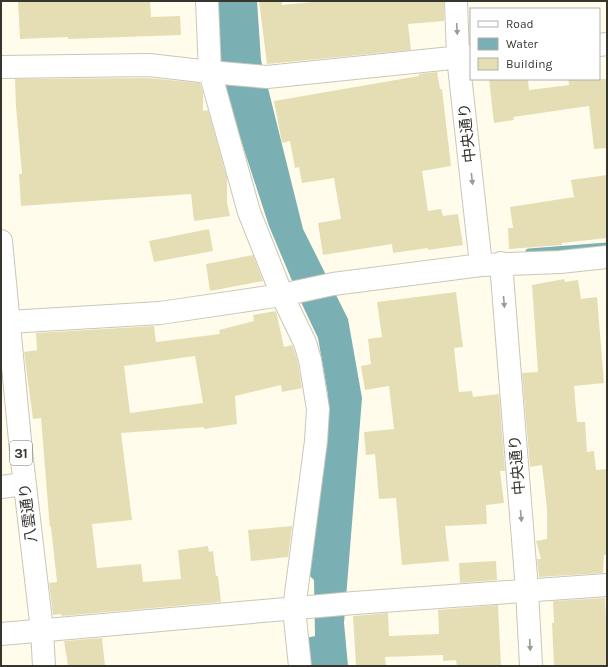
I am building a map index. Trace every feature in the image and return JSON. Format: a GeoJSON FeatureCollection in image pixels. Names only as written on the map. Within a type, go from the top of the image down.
{"type":"FeatureCollection","features":[{"type":"Feature","properties":{"kind":"street"},"geometry":{"type":"LineString","coordinates":[[207,1],[210,72],[249,212],[282,295],[305,343],[310,360],[318,409],[316,441],[294,609],[300,666]]}},
{"type":"Feature","properties":{"kind":"street","name":"中央通り"},"geometry":{"type":"LineString","coordinates":[[456,1],[465,56],[491,264],[527,590],[531,666]]}},
{"type":"Feature","properties":{"kind":"street"},"geometry":{"type":"LineString","coordinates":[[1,67],[149,65],[267,77],[465,56]]}},
{"type":"Feature","properties":{"kind":"street","name":"八雲通り"},"geometry":{"type":"LineString","coordinates":[[1,241],[24,484],[42,630],[44,666]]}},
{"type":"Feature","properties":{"kind":"street"},"geometry":{"type":"LineString","coordinates":[[8,322],[160,313],[282,295],[333,284],[491,264],[560,262],[607,257]]}},
{"type":"Feature","properties":{"kind":"street"},"geometry":{"type":"LineString","coordinates":[[1,487],[24,484]]}},
{"type":"Feature","properties":{"kind":"street"},"geometry":{"type":"LineString","coordinates":[[1,634],[354,603],[607,585]]}},
{"type":"Feature","properties":{"kind":"water"},"geometry":{"type":"Polygon","coordinates":[[[216,1],[257,1],[261,60],[303,229],[348,319],[362,398],[344,623],[348,666],[309,666],[306,638],[315,636],[314,580],[308,574],[328,430],[328,395],[318,338],[269,226],[223,85],[216,1]]]}},
{"type":"Feature","properties":{"kind":"building"},"geometry":{"type":"Polygon","coordinates":[[[18,1],[150,1],[151,17],[180,16],[181,35],[20,39],[18,1]]]}},
{"type":"Feature","properties":{"kind":"building"},"geometry":{"type":"Polygon","coordinates":[[[259,1],[282,1],[282,5],[322,1],[444,1],[444,21],[408,24],[411,50],[267,64],[259,1]]]}},
{"type":"Feature","properties":{"kind":"building"},"geometry":{"type":"Polygon","coordinates":[[[437,72],[440,89],[442,89],[451,166],[422,171],[428,211],[441,209],[443,216],[458,214],[463,245],[393,253],[392,244],[323,255],[318,223],[341,219],[334,178],[302,183],[299,167],[295,168],[290,141],[282,143],[274,101],[437,72]]]}},
{"type":"Feature","properties":{"kind":"building"},"geometry":{"type":"Polygon","coordinates":[[[148,78],[200,83],[203,92],[203,111],[208,110],[227,178],[227,203],[230,216],[194,221],[191,194],[21,206],[19,174],[22,174],[15,79],[148,78]]]}},
{"type":"Feature","properties":{"kind":"building"},"geometry":{"type":"Polygon","coordinates":[[[607,79],[607,148],[594,149],[589,106],[513,117],[514,120],[494,123],[489,80],[528,80],[529,90],[569,85],[568,80],[607,79]]]}},
{"type":"Feature","properties":{"kind":"building"},"geometry":{"type":"Polygon","coordinates":[[[607,175],[607,238],[562,243],[562,245],[509,249],[508,228],[513,228],[510,207],[574,197],[571,180],[607,175]]]}},
{"type":"Feature","properties":{"kind":"building"},"geometry":{"type":"Polygon","coordinates":[[[209,229],[213,251],[154,262],[149,241],[209,229]]]}},
{"type":"Feature","properties":{"kind":"building"},"geometry":{"type":"Polygon","coordinates":[[[253,255],[263,281],[210,291],[206,264],[253,255]]]}},
{"type":"Feature","properties":{"kind":"building"},"geometry":{"type":"Polygon","coordinates":[[[564,279],[565,282],[578,280],[581,299],[597,297],[604,383],[574,386],[577,422],[585,422],[587,452],[594,451],[596,470],[607,469],[607,555],[604,555],[603,573],[539,577],[537,559],[541,559],[536,541],[547,539],[547,509],[542,465],[530,467],[522,373],[538,372],[532,285],[564,279]]]}},
{"type":"Feature","properties":{"kind":"building"},"geometry":{"type":"Polygon","coordinates":[[[456,292],[463,347],[454,348],[459,392],[472,391],[473,397],[499,394],[505,471],[500,471],[504,503],[486,505],[487,524],[445,526],[449,561],[402,565],[396,498],[379,499],[375,454],[366,455],[364,432],[394,429],[389,386],[365,390],[361,366],[371,364],[368,339],[382,337],[377,302],[456,292]]]}},
{"type":"Feature","properties":{"kind":"building"},"geometry":{"type":"Polygon","coordinates":[[[276,311],[284,347],[292,345],[293,347],[298,363],[302,388],[282,392],[281,385],[235,396],[237,424],[204,429],[204,427],[121,433],[132,520],[92,524],[97,568],[141,564],[143,582],[181,579],[178,550],[208,546],[209,552],[213,551],[221,602],[62,616],[61,614],[53,615],[49,583],[57,582],[49,517],[41,418],[33,419],[24,352],[37,350],[36,333],[154,326],[156,342],[220,334],[219,330],[254,321],[253,315],[276,311]],[[195,356],[124,366],[130,413],[203,403],[195,356]]]}},
{"type":"Feature","properties":{"kind":"building"},"geometry":{"type":"Polygon","coordinates":[[[292,526],[288,557],[251,561],[248,530],[292,526]]]}},
{"type":"Feature","properties":{"kind":"building"},"geometry":{"type":"Polygon","coordinates":[[[496,561],[497,580],[460,583],[459,563],[496,561]]]}},
{"type":"Feature","properties":{"kind":"building"},"geometry":{"type":"Polygon","coordinates":[[[605,598],[607,620],[607,666],[554,666],[552,623],[554,623],[553,601],[605,598]]]}},
{"type":"Feature","properties":{"kind":"building"},"geometry":{"type":"Polygon","coordinates":[[[498,605],[501,666],[457,666],[456,660],[443,661],[443,655],[385,657],[386,666],[356,666],[353,616],[388,613],[389,636],[439,634],[438,610],[498,605]]]}},
{"type":"Feature","properties":{"kind":"building"},"geometry":{"type":"Polygon","coordinates":[[[102,638],[105,666],[68,666],[64,641],[102,638]]]}},
{"type":"Feature","properties":{"kind":"waterway"},"geometry":{"type":"LineString","coordinates":[[529,252],[607,246]]}}]}
